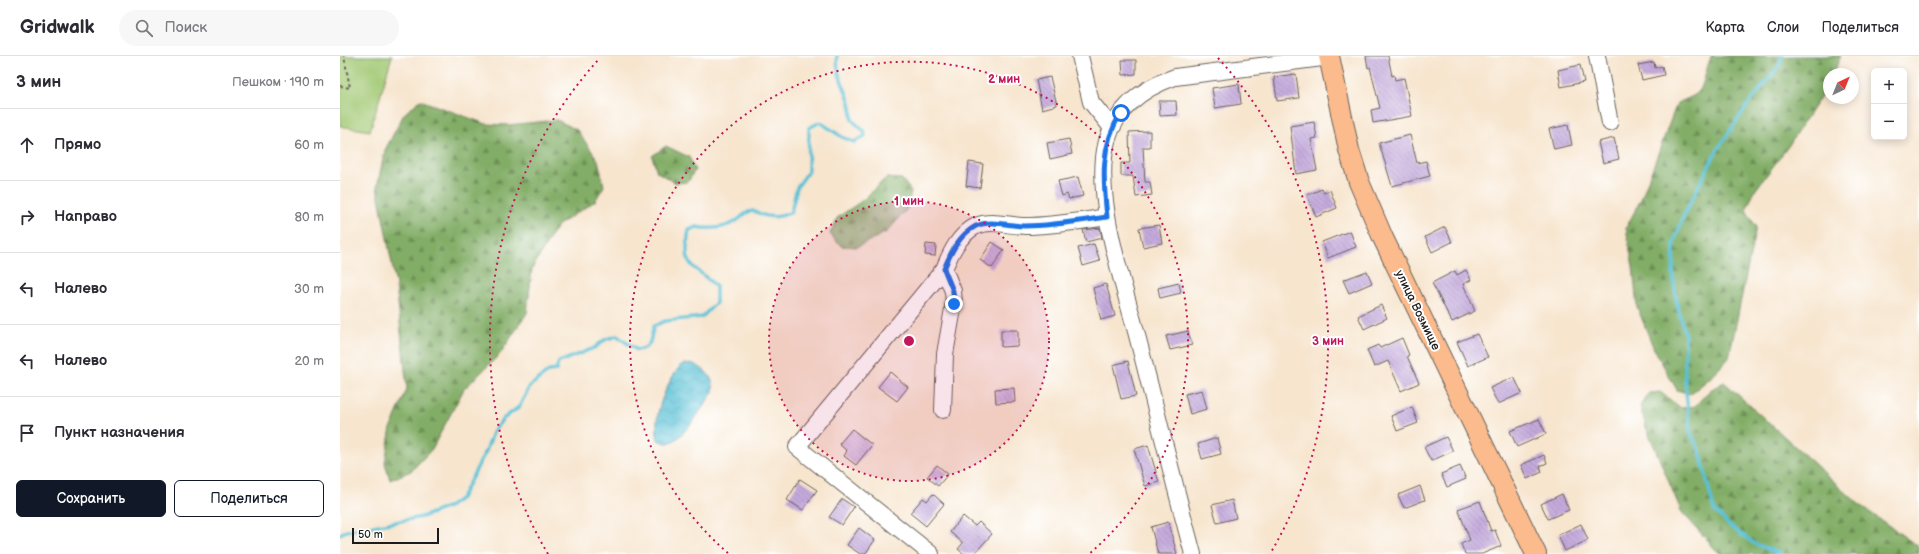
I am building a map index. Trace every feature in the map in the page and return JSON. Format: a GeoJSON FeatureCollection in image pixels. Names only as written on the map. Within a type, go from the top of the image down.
{"type":"FeatureCollection","features":[{"type":"Feature","properties":{"kind":"main road","name":"улица Возмище"},"geometry":{"type":"LineString","coordinates":[[1330,57],[1349,150],[1359,182],[1383,238],[1536,554]]}},
{"type":"Feature","properties":{"kind":"street"},"geometry":{"type":"LineString","coordinates":[[1080,56],[1091,102],[1112,128]]}},
{"type":"Feature","properties":{"kind":"street"},"geometry":{"type":"LineString","coordinates":[[1597,56],[1610,123]]}},
{"type":"Feature","properties":{"kind":"street"},"geometry":{"type":"LineString","coordinates":[[1192,554],[1107,217],[1104,158],[1112,128],[1121,113],[1136,97],[1154,85],[1175,77],[1330,57]]}},
{"type":"Feature","properties":{"kind":"street"},"geometry":{"type":"LineString","coordinates":[[931,554],[797,446],[944,269],[954,246],[963,236],[976,226],[987,223],[1024,226],[1107,217]]}},
{"type":"Feature","properties":{"kind":"street"},"geometry":{"type":"LineString","coordinates":[[943,410],[945,354],[954,304],[953,291],[944,269]]}},
{"type":"Feature","properties":{"kind":"path"},"geometry":{"type":"LineString","coordinates":[[340,86],[350,88],[344,56]]}},
{"type":"Feature","properties":{"kind":"green space"},"geometry":{"type":"Polygon","coordinates":[[[340,56],[392,56],[370,131],[340,126],[340,56]]]}},
{"type":"Feature","properties":{"kind":"green space"},"geometry":{"type":"Polygon","coordinates":[[[1711,56],[1841,56],[1836,68],[1823,68],[1823,93],[1789,145],[1754,192],[1746,210],[1756,227],[1729,358],[1709,379],[1690,394],[1677,390],[1654,349],[1637,307],[1633,267],[1626,228],[1641,199],[1677,103],[1695,95],[1698,92],[1702,85],[1711,56]]]}},
{"type":"Feature","properties":{"kind":"green space"},"geometry":{"type":"Polygon","coordinates":[[[420,100],[486,124],[508,125],[557,120],[577,130],[598,160],[604,186],[595,201],[557,226],[532,269],[527,313],[500,354],[464,389],[432,449],[411,471],[390,480],[385,463],[391,427],[407,389],[396,285],[377,187],[385,150],[404,114],[420,100]]]}},
{"type":"Feature","properties":{"kind":"green space"},"geometry":{"type":"Polygon","coordinates":[[[666,146],[689,157],[695,170],[688,182],[676,183],[657,172],[652,156],[666,146]]]}},
{"type":"Feature","properties":{"kind":"green space"},"geometry":{"type":"Polygon","coordinates":[[[886,178],[902,179],[911,191],[908,208],[887,232],[857,247],[841,246],[830,234],[837,218],[863,200],[886,178]]]}},
{"type":"Feature","properties":{"kind":"green space"},"geometry":{"type":"Polygon","coordinates":[[[1724,382],[1861,506],[1919,547],[1919,554],[1721,554],[1715,549],[1681,511],[1646,427],[1640,406],[1649,393],[1660,392],[1681,408],[1695,406],[1710,390],[1724,382]]]}},
{"type":"Feature","properties":{"kind":"water"},"geometry":{"type":"Polygon","coordinates":[[[691,363],[708,374],[712,382],[713,392],[693,422],[679,437],[667,443],[662,442],[658,440],[657,421],[662,400],[675,372],[681,365],[691,363]]]}},
{"type":"Feature","properties":{"kind":"building"},"geometry":{"type":"Polygon","coordinates":[[[1366,56],[1388,56],[1392,76],[1394,75],[1395,80],[1404,78],[1412,116],[1373,123],[1371,110],[1380,108],[1366,56]]]}},
{"type":"Feature","properties":{"kind":"building"},"geometry":{"type":"Polygon","coordinates":[[[1122,60],[1136,60],[1136,74],[1123,75],[1122,60]]]}},
{"type":"Feature","properties":{"kind":"building"},"geometry":{"type":"Polygon","coordinates":[[[1654,62],[1655,68],[1662,66],[1664,75],[1642,80],[1638,65],[1654,62]]]}},
{"type":"Feature","properties":{"kind":"building"},"geometry":{"type":"Polygon","coordinates":[[[1580,65],[1584,82],[1561,87],[1558,70],[1580,65]]]}},
{"type":"Feature","properties":{"kind":"building"},"geometry":{"type":"Polygon","coordinates":[[[1296,74],[1299,98],[1277,101],[1274,77],[1296,74]]]}},
{"type":"Feature","properties":{"kind":"building"},"geometry":{"type":"Polygon","coordinates":[[[1050,77],[1057,105],[1042,109],[1036,80],[1050,77]]]}},
{"type":"Feature","properties":{"kind":"building"},"geometry":{"type":"Polygon","coordinates":[[[1239,84],[1241,104],[1215,108],[1212,88],[1239,84]]]}},
{"type":"Feature","properties":{"kind":"building"},"geometry":{"type":"Polygon","coordinates":[[[1159,101],[1176,101],[1177,115],[1160,116],[1159,101]]]}},
{"type":"Feature","properties":{"kind":"building"},"geometry":{"type":"Polygon","coordinates":[[[1314,122],[1317,138],[1311,139],[1317,170],[1296,174],[1290,126],[1314,122]]]}},
{"type":"Feature","properties":{"kind":"building"},"geometry":{"type":"Polygon","coordinates":[[[1568,125],[1572,145],[1554,149],[1549,129],[1568,125]]]}},
{"type":"Feature","properties":{"kind":"building"},"geometry":{"type":"Polygon","coordinates":[[[1150,131],[1150,147],[1143,147],[1145,182],[1150,182],[1152,195],[1136,197],[1133,176],[1121,176],[1121,163],[1130,163],[1129,132],[1150,131]]]}},
{"type":"Feature","properties":{"kind":"building"},"geometry":{"type":"Polygon","coordinates":[[[1410,135],[1417,163],[1426,161],[1430,176],[1392,186],[1379,143],[1410,135]]]}},
{"type":"Feature","properties":{"kind":"building"},"geometry":{"type":"Polygon","coordinates":[[[1614,138],[1619,159],[1603,163],[1598,142],[1614,138]]]}},
{"type":"Feature","properties":{"kind":"building"},"geometry":{"type":"Polygon","coordinates":[[[1069,139],[1072,154],[1050,159],[1047,143],[1069,139]]]}},
{"type":"Feature","properties":{"kind":"building"},"geometry":{"type":"Polygon","coordinates":[[[969,162],[983,164],[980,188],[966,186],[969,162]]]}},
{"type":"Feature","properties":{"kind":"building"},"geometry":{"type":"Polygon","coordinates":[[[1078,177],[1083,196],[1069,199],[1067,194],[1062,196],[1058,181],[1078,177]]]}},
{"type":"Feature","properties":{"kind":"building"},"geometry":{"type":"Polygon","coordinates":[[[1322,189],[1324,193],[1330,190],[1337,208],[1316,217],[1307,195],[1322,189]]]}},
{"type":"Feature","properties":{"kind":"building"},"geometry":{"type":"Polygon","coordinates":[[[1159,225],[1162,243],[1143,247],[1139,228],[1159,225]]]}},
{"type":"Feature","properties":{"kind":"building"},"geometry":{"type":"Polygon","coordinates":[[[1445,227],[1452,242],[1432,252],[1425,237],[1445,227]]]}},
{"type":"Feature","properties":{"kind":"building"},"geometry":{"type":"Polygon","coordinates":[[[1100,228],[1102,238],[1086,242],[1083,230],[1100,228]]]}},
{"type":"Feature","properties":{"kind":"building"},"geometry":{"type":"Polygon","coordinates":[[[1350,231],[1356,247],[1328,258],[1322,242],[1350,231]]]}},
{"type":"Feature","properties":{"kind":"building"},"geometry":{"type":"Polygon","coordinates":[[[992,242],[1004,250],[992,268],[980,260],[992,242]]]}},
{"type":"Feature","properties":{"kind":"building"},"geometry":{"type":"Polygon","coordinates":[[[926,244],[936,245],[935,256],[925,255],[926,244]]]}},
{"type":"Feature","properties":{"kind":"building"},"geometry":{"type":"Polygon","coordinates":[[[1094,244],[1100,261],[1083,266],[1078,248],[1094,244]]]}},
{"type":"Feature","properties":{"kind":"building"},"geometry":{"type":"Polygon","coordinates":[[[1466,270],[1471,280],[1463,284],[1475,311],[1452,322],[1432,283],[1455,271],[1457,275],[1466,270]]]}},
{"type":"Feature","properties":{"kind":"building"},"geometry":{"type":"Polygon","coordinates":[[[1367,271],[1372,283],[1349,293],[1343,280],[1367,271]]]}},
{"type":"Feature","properties":{"kind":"building"},"geometry":{"type":"Polygon","coordinates":[[[1179,283],[1181,293],[1160,298],[1158,288],[1179,283]]]}},
{"type":"Feature","properties":{"kind":"building"},"geometry":{"type":"Polygon","coordinates":[[[1106,284],[1115,316],[1101,320],[1093,288],[1106,284]]]}},
{"type":"Feature","properties":{"kind":"building"},"geometry":{"type":"Polygon","coordinates":[[[1381,305],[1387,318],[1364,329],[1358,316],[1381,305]]]}},
{"type":"Feature","properties":{"kind":"building"},"geometry":{"type":"Polygon","coordinates":[[[1001,330],[1018,330],[1018,346],[1001,347],[1001,330]]]}},
{"type":"Feature","properties":{"kind":"building"},"geometry":{"type":"Polygon","coordinates":[[[1188,331],[1192,345],[1170,350],[1166,336],[1188,331]]]}},
{"type":"Feature","properties":{"kind":"building"},"geometry":{"type":"Polygon","coordinates":[[[1477,334],[1488,357],[1468,366],[1457,342],[1477,334]]]}},
{"type":"Feature","properties":{"kind":"building"},"geometry":{"type":"Polygon","coordinates":[[[1402,338],[1409,355],[1407,356],[1419,383],[1401,391],[1388,361],[1374,367],[1367,350],[1378,345],[1380,348],[1402,338]]]}},
{"type":"Feature","properties":{"kind":"building"},"geometry":{"type":"Polygon","coordinates":[[[1128,361],[1136,396],[1121,399],[1113,365],[1128,361]]]}},
{"type":"Feature","properties":{"kind":"building"},"geometry":{"type":"Polygon","coordinates":[[[890,372],[908,387],[897,401],[878,387],[890,372]]]}},
{"type":"Feature","properties":{"kind":"building"},"geometry":{"type":"Polygon","coordinates":[[[1514,377],[1522,393],[1498,404],[1490,388],[1514,377]]]}},
{"type":"Feature","properties":{"kind":"building"},"geometry":{"type":"Polygon","coordinates":[[[1014,388],[1015,402],[996,403],[995,389],[1014,388]]]}},
{"type":"Feature","properties":{"kind":"building"},"geometry":{"type":"Polygon","coordinates":[[[1202,390],[1207,409],[1190,414],[1185,394],[1202,390]]]}},
{"type":"Feature","properties":{"kind":"building"},"geometry":{"type":"Polygon","coordinates":[[[1412,407],[1418,423],[1397,431],[1391,416],[1412,407]]]}},
{"type":"Feature","properties":{"kind":"building"},"geometry":{"type":"Polygon","coordinates":[[[1539,419],[1546,434],[1517,447],[1510,431],[1539,419]]]}},
{"type":"Feature","properties":{"kind":"building"},"geometry":{"type":"Polygon","coordinates":[[[852,429],[872,445],[856,465],[844,456],[847,451],[839,444],[852,429]]]}},
{"type":"Feature","properties":{"kind":"building"},"geometry":{"type":"Polygon","coordinates":[[[1446,437],[1453,451],[1431,461],[1424,447],[1446,437]]]}},
{"type":"Feature","properties":{"kind":"building"},"geometry":{"type":"Polygon","coordinates":[[[1217,438],[1221,454],[1202,459],[1198,444],[1217,438]]]}},
{"type":"Feature","properties":{"kind":"building"},"geometry":{"type":"Polygon","coordinates":[[[1148,445],[1159,482],[1145,486],[1134,449],[1148,445]]]}},
{"type":"Feature","properties":{"kind":"building"},"geometry":{"type":"Polygon","coordinates":[[[1544,455],[1547,463],[1540,466],[1542,472],[1527,479],[1521,465],[1544,455]]]}},
{"type":"Feature","properties":{"kind":"building"},"geometry":{"type":"Polygon","coordinates":[[[937,465],[948,474],[938,486],[927,477],[937,465]]]}},
{"type":"Feature","properties":{"kind":"building"},"geometry":{"type":"Polygon","coordinates":[[[1460,466],[1466,479],[1447,487],[1441,474],[1460,466]]]}},
{"type":"Feature","properties":{"kind":"building"},"geometry":{"type":"Polygon","coordinates":[[[800,479],[817,490],[803,510],[787,500],[800,479]]]}},
{"type":"Feature","properties":{"kind":"building"},"geometry":{"type":"Polygon","coordinates":[[[1420,486],[1425,500],[1404,508],[1398,495],[1420,486]]]}},
{"type":"Feature","properties":{"kind":"building"},"geometry":{"type":"Polygon","coordinates":[[[933,494],[944,504],[926,526],[910,513],[923,498],[927,501],[933,494]]]}},
{"type":"Feature","properties":{"kind":"building"},"geometry":{"type":"Polygon","coordinates":[[[1562,494],[1569,510],[1548,519],[1541,504],[1562,494]]]}},
{"type":"Feature","properties":{"kind":"building"},"geometry":{"type":"Polygon","coordinates":[[[842,499],[854,507],[842,525],[829,517],[842,499]]]}},
{"type":"Feature","properties":{"kind":"building"},"geometry":{"type":"Polygon","coordinates":[[[1232,500],[1236,518],[1217,523],[1212,505],[1232,500]]]}},
{"type":"Feature","properties":{"kind":"building"},"geometry":{"type":"Polygon","coordinates":[[[1480,501],[1491,531],[1495,530],[1501,546],[1482,554],[1465,554],[1461,544],[1470,540],[1458,509],[1480,501]]]}},
{"type":"Feature","properties":{"kind":"building"},"geometry":{"type":"Polygon","coordinates":[[[963,516],[975,526],[979,522],[992,534],[974,554],[964,554],[958,549],[963,543],[950,532],[963,516]]]}},
{"type":"Feature","properties":{"kind":"building"},"geometry":{"type":"Polygon","coordinates":[[[1168,522],[1177,554],[1158,554],[1151,527],[1168,522]]]}},
{"type":"Feature","properties":{"kind":"building"},"geometry":{"type":"Polygon","coordinates":[[[1581,524],[1588,540],[1565,551],[1558,535],[1581,524]]]}},
{"type":"Feature","properties":{"kind":"building"},"geometry":{"type":"Polygon","coordinates":[[[859,528],[875,540],[865,554],[860,554],[847,545],[859,528]]]}},
{"type":"Feature","properties":{"kind":"waterway"},"geometry":{"type":"LineString","coordinates":[[340,534],[346,531],[422,517],[450,506],[461,498],[486,451],[494,430],[503,419],[519,407],[530,386],[549,371],[557,370],[559,362],[594,348],[606,339],[617,336],[637,350],[642,349],[649,345],[654,326],[665,321],[702,317],[716,303],[716,287],[696,269],[688,259],[687,243],[689,230],[697,227],[713,228],[724,226],[735,222],[746,213],[752,211],[774,217],[791,212],[797,187],[808,172],[809,128],[820,122],[842,137],[854,142],[865,136],[864,131],[852,120],[850,103],[839,74],[837,56]]}},
{"type":"Feature","properties":{"kind":"waterway"},"geometry":{"type":"LineString","coordinates":[[1781,554],[1755,544],[1731,527],[1714,510],[1700,451],[1690,432],[1685,382],[1685,334],[1677,305],[1673,275],[1674,242],[1684,215],[1716,152],[1746,107],[1779,66],[1782,56]]}},
{"type":"Feature","properties":{"kind":"route"},"geometry":{"type":"LineString","coordinates":[[954,304],[953,291],[944,269],[954,246],[963,236],[976,226],[987,223],[1024,226],[1107,217],[1104,158],[1107,142],[1112,128],[1121,113]]}}]}
